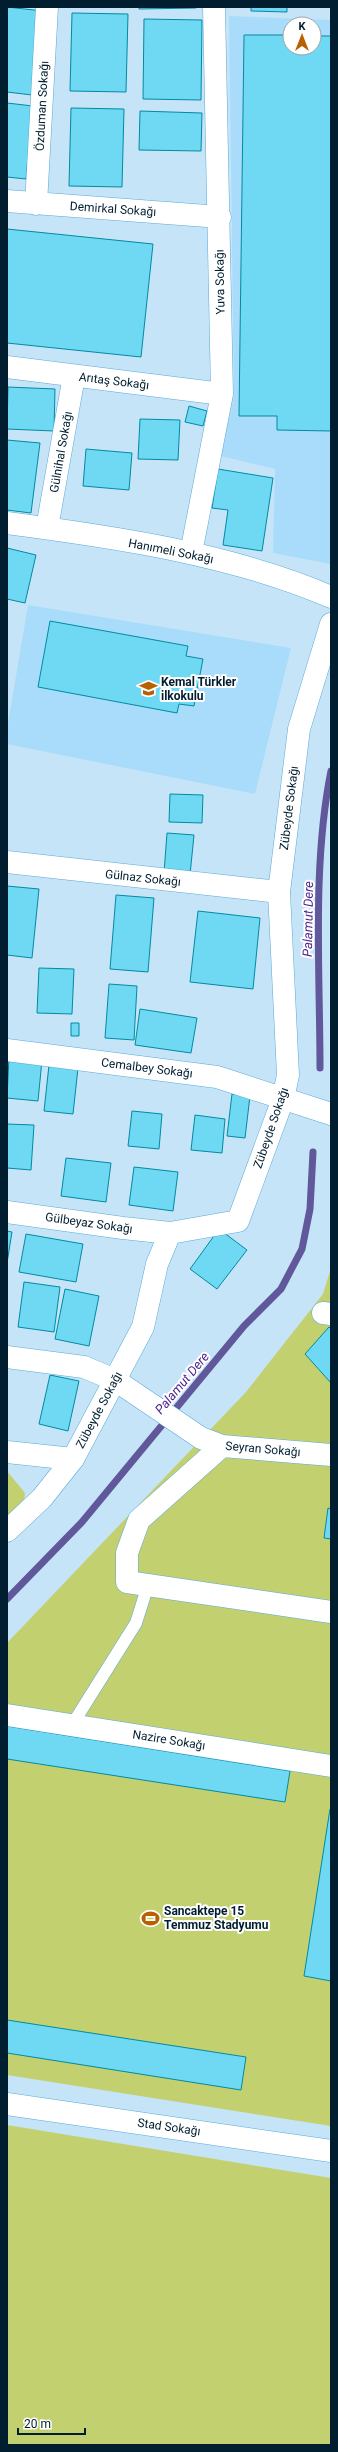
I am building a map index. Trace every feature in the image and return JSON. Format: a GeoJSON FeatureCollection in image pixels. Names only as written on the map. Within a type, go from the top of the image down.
{"type":"FeatureCollection","features":[{"type":"Feature","properties":{"kind":"street","name":"Özduman Sokağı"},"geometry":{"type":"LineString","coordinates":[[36,204],[47,7]]}},
{"type":"Feature","properties":{"kind":"street","name":"Yuva Sokağı"},"geometry":{"type":"LineString","coordinates":[[191,553],[222,394],[220,216],[214,7]]}},
{"type":"Feature","properties":{"kind":"street","name":"Demirkal Sokağı"},"geometry":{"type":"LineString","coordinates":[[7,201],[220,216]]}},
{"type":"Feature","properties":{"kind":"street","name":"Arıtaş Sokağı"},"geometry":{"type":"LineString","coordinates":[[7,367],[222,394]]}},
{"type":"Feature","properties":{"kind":"street","name":"Gülnihal Sokağı"},"geometry":{"type":"LineString","coordinates":[[47,528],[74,376]]}},
{"type":"Feature","properties":{"kind":"street","name":"Hanımeli Sokağı"},"geometry":{"type":"LineString","coordinates":[[7,523],[47,528],[191,553],[297,583],[331,598]]}},
{"type":"Feature","properties":{"kind":"street","name":"Zübeyde Sokağı"},"geometry":{"type":"LineString","coordinates":[[7,1531],[42,1498],[73,1459],[143,1327],[157,1264],[170,1233],[238,1221],[283,1100],[288,1075],[279,892],[299,729],[331,624]]}},
{"type":"Feature","properties":{"kind":"street","name":"Gülnaz Sokağı"},"geometry":{"type":"LineString","coordinates":[[7,862],[279,892]]}},
{"type":"Feature","properties":{"kind":"street","name":"Cemalbey Sokağı"},"geometry":{"type":"LineString","coordinates":[[7,1050],[217,1077],[283,1100],[331,1114]]}},
{"type":"Feature","properties":{"kind":"street","name":"Gülbeyaz Sokağı"},"geometry":{"type":"LineString","coordinates":[[7,1212],[170,1233]]}},
{"type":"Feature","properties":{"kind":"street","name":"Seyran Sokağı"},"geometry":{"type":"LineString","coordinates":[[7,1357],[84,1367],[115,1380],[201,1438],[222,1446],[331,1455]]}},
{"type":"Feature","properties":{"kind":"street"},"geometry":{"type":"LineString","coordinates":[[222,1446],[139,1520],[127,1553],[127,1582],[331,1612]]}},
{"type":"Feature","properties":{"kind":"street"},"geometry":{"type":"LineString","coordinates":[[7,1452],[73,1459]]}},
{"type":"Feature","properties":{"kind":"street","name":"Nazire Sokağı"},"geometry":{"type":"LineString","coordinates":[[7,1715],[331,1766]]}},
{"type":"Feature","properties":{"kind":"street","name":"Stad Sokağı"},"geometry":{"type":"LineString","coordinates":[[7,2104],[331,2151]]}},
{"type":"Feature","properties":{"kind":"lane"},"geometry":{"type":"LineString","coordinates":[[72,1725],[136,1623],[148,1585]]}},
{"type":"Feature","properties":{"kind":"shaded area"},"geometry":{"type":"Polygon","coordinates":[[[229,16],[282,18],[282,56],[322,56],[322,20],[331,20],[331,564],[273,553],[275,469],[221,456],[234,396],[229,16]]]}},
{"type":"Feature","properties":{"kind":"shaded area","name":"Kemal Türkler ilkokulu"},"geometry":{"type":"Polygon","coordinates":[[[28,605],[291,648],[255,794],[7,744],[7,729],[28,605]]]}},
{"type":"Feature","properties":{"kind":"green space"},"geometry":{"type":"Polygon","coordinates":[[[331,1268],[331,2126],[7,2075],[7,1643],[246,1392],[323,1294],[331,1268]]]}},
{"type":"Feature","properties":{"kind":"green space"},"geometry":{"type":"Polygon","coordinates":[[[7,1471],[25,1493],[24,1504],[7,1520],[7,1471]]]}},
{"type":"Feature","properties":{"kind":"green space"},"geometry":{"type":"Polygon","coordinates":[[[7,2125],[331,2178],[331,2445],[7,2445],[7,2125]]]}},
{"type":"Feature","properties":{"kind":"building"},"geometry":{"type":"Polygon","coordinates":[[[7,7],[43,11],[32,95],[7,92],[7,7]]]}},
{"type":"Feature","properties":{"kind":"building"},"geometry":{"type":"Polygon","coordinates":[[[139,7],[196,7],[196,8],[139,9],[139,7]]]}},
{"type":"Feature","properties":{"kind":"building"},"geometry":{"type":"Polygon","coordinates":[[[251,7],[287,7],[287,12],[251,11],[251,7]]]}},
{"type":"Feature","properties":{"kind":"building"},"geometry":{"type":"Polygon","coordinates":[[[72,13],[128,14],[126,92],[70,91],[72,13]]]}},
{"type":"Feature","properties":{"kind":"building"},"geometry":{"type":"Polygon","coordinates":[[[144,19],[202,20],[201,100],[143,99],[144,19]]]}},
{"type":"Feature","properties":{"kind":"building"},"geometry":{"type":"Polygon","coordinates":[[[244,35],[282,35],[282,56],[322,56],[322,36],[331,36],[331,431],[277,430],[277,416],[239,416],[244,35]]]}},
{"type":"Feature","properties":{"kind":"building"},"geometry":{"type":"Polygon","coordinates":[[[7,103],[33,106],[26,179],[7,177],[7,103]]]}},
{"type":"Feature","properties":{"kind":"building"},"geometry":{"type":"Polygon","coordinates":[[[71,108],[124,109],[122,187],[69,186],[71,108]]]}},
{"type":"Feature","properties":{"kind":"building"},"geometry":{"type":"Polygon","coordinates":[[[140,111],[202,113],[201,151],[139,150],[140,111]]]}},
{"type":"Feature","properties":{"kind":"building"},"geometry":{"type":"Polygon","coordinates":[[[7,229],[153,244],[141,357],[7,343],[7,229]]]}},
{"type":"Feature","properties":{"kind":"building"},"geometry":{"type":"Polygon","coordinates":[[[8,387],[55,389],[54,431],[7,429],[8,387]]]}},
{"type":"Feature","properties":{"kind":"building"},"geometry":{"type":"Polygon","coordinates":[[[189,406],[207,411],[203,426],[185,422],[189,406]]]}},
{"type":"Feature","properties":{"kind":"building"},"geometry":{"type":"Polygon","coordinates":[[[140,419],[180,420],[178,460],[138,459],[140,419]]]}},
{"type":"Feature","properties":{"kind":"building"},"geometry":{"type":"Polygon","coordinates":[[[7,440],[40,443],[31,513],[7,510],[7,440]]]}},
{"type":"Feature","properties":{"kind":"building"},"geometry":{"type":"Polygon","coordinates":[[[86,449],[132,453],[129,490],[83,486],[86,449]]]}},
{"type":"Feature","properties":{"kind":"building"},"geometry":{"type":"Polygon","coordinates":[[[218,469],[273,478],[262,551],[223,545],[228,510],[212,508],[218,469]]]}},
{"type":"Feature","properties":{"kind":"building"},"geometry":{"type":"Polygon","coordinates":[[[7,548],[36,555],[25,603],[7,599],[7,548]]]}},
{"type":"Feature","properties":{"kind":"building"},"geometry":{"type":"Polygon","coordinates":[[[50,621],[188,646],[186,656],[203,659],[194,706],[179,704],[177,713],[38,687],[50,621]]]}},
{"type":"Feature","properties":{"kind":"building"},"geometry":{"type":"Polygon","coordinates":[[[170,794],[203,795],[202,823],[169,822],[170,794]]]}},
{"type":"Feature","properties":{"kind":"building"},"geometry":{"type":"Polygon","coordinates":[[[167,833],[194,835],[190,875],[164,873],[167,833]]]}},
{"type":"Feature","properties":{"kind":"building"},"geometry":{"type":"Polygon","coordinates":[[[7,886],[39,889],[32,958],[7,955],[7,886]]]}},
{"type":"Feature","properties":{"kind":"building"},"geometry":{"type":"Polygon","coordinates":[[[116,895],[154,898],[148,972],[110,969],[116,895]]]}},
{"type":"Feature","properties":{"kind":"building"},"geometry":{"type":"Polygon","coordinates":[[[198,911],[260,918],[253,989],[190,982],[198,911]]]}},
{"type":"Feature","properties":{"kind":"building"},"geometry":{"type":"Polygon","coordinates":[[[39,968],[74,969],[72,1014],[37,1013],[39,968]]]}},
{"type":"Feature","properties":{"kind":"building"},"geometry":{"type":"Polygon","coordinates":[[[109,984],[137,986],[134,1040],[105,1038],[109,984]]]}},
{"type":"Feature","properties":{"kind":"building"},"geometry":{"type":"Polygon","coordinates":[[[140,1009],[197,1018],[191,1053],[135,1045],[140,1009]]]}},
{"type":"Feature","properties":{"kind":"building"},"geometry":{"type":"Polygon","coordinates":[[[71,1023],[79,1023],[79,1036],[71,1036],[71,1023]]]}},
{"type":"Feature","properties":{"kind":"building"},"geometry":{"type":"Polygon","coordinates":[[[9,1057],[42,1060],[38,1101],[7,1098],[9,1057]]]}},
{"type":"Feature","properties":{"kind":"building"},"geometry":{"type":"Polygon","coordinates":[[[49,1065],[78,1068],[73,1114],[44,1111],[49,1065]]]}},
{"type":"Feature","properties":{"kind":"building"},"geometry":{"type":"Polygon","coordinates":[[[232,1094],[250,1096],[245,1138],[227,1136],[232,1094]]]}},
{"type":"Feature","properties":{"kind":"building"},"geometry":{"type":"Polygon","coordinates":[[[132,1111],[162,1114],[159,1149],[128,1146],[132,1111]]]}},
{"type":"Feature","properties":{"kind":"building"},"geometry":{"type":"Polygon","coordinates":[[[195,1115],[225,1119],[222,1153],[191,1150],[195,1115]]]}},
{"type":"Feature","properties":{"kind":"building"},"geometry":{"type":"Polygon","coordinates":[[[7,1124],[34,1125],[31,1170],[7,1168],[7,1124]]]}},
{"type":"Feature","properties":{"kind":"building"},"geometry":{"type":"Polygon","coordinates":[[[66,1158],[111,1163],[106,1202],[61,1196],[66,1158]]]}},
{"type":"Feature","properties":{"kind":"building"},"geometry":{"type":"Polygon","coordinates":[[[134,1167],[178,1172],[173,1211],[129,1205],[134,1167]]]}},
{"type":"Feature","properties":{"kind":"building"},"geometry":{"type":"Polygon","coordinates":[[[219,1229],[247,1250],[217,1289],[190,1269],[219,1229]]]}},
{"type":"Feature","properties":{"kind":"building"},"geometry":{"type":"Polygon","coordinates":[[[7,1231],[12,1232],[7,1263],[7,1231]]]}},
{"type":"Feature","properties":{"kind":"building"},"geometry":{"type":"Polygon","coordinates":[[[26,1234],[83,1244],[76,1282],[19,1272],[26,1234]]]}},
{"type":"Feature","properties":{"kind":"building"},"geometry":{"type":"Polygon","coordinates":[[[24,1282],[60,1287],[54,1332],[18,1327],[24,1282]]]}},
{"type":"Feature","properties":{"kind":"building"},"geometry":{"type":"Polygon","coordinates":[[[65,1289],[99,1296],[89,1346],[55,1339],[65,1289]]]}},
{"type":"Feature","properties":{"kind":"building"},"geometry":{"type":"Polygon","coordinates":[[[329,1327],[331,1329],[331,1383],[305,1354],[329,1327]]]}},
{"type":"Feature","properties":{"kind":"building"},"geometry":{"type":"Polygon","coordinates":[[[50,1375],[79,1381],[68,1431],[39,1424],[50,1375]]]}},
{"type":"Feature","properties":{"kind":"building"},"geometry":{"type":"Polygon","coordinates":[[[328,1508],[331,1509],[331,1539],[324,1538],[328,1508]]]}},
{"type":"Feature","properties":{"kind":"building"},"geometry":{"type":"Polygon","coordinates":[[[7,1726],[290,1771],[285,1802],[7,1759],[7,1726]]]}},
{"type":"Feature","properties":{"kind":"building"},"geometry":{"type":"Polygon","coordinates":[[[330,1809],[331,1810],[331,1981],[304,1976],[330,1809]]]}},
{"type":"Feature","properties":{"kind":"building"},"geometry":{"type":"Polygon","coordinates":[[[7,2020],[246,2057],[241,2090],[7,2053],[7,2020]]]}},
{"type":"Feature","properties":{"kind":"waterway","name":"Palamut Dere"},"geometry":{"type":"LineString","coordinates":[[320,1068],[318,957],[319,881],[325,807],[331,771]]}},
{"type":"Feature","properties":{"kind":"waterway","name":"Palamut Dere"},"geometry":{"type":"LineString","coordinates":[[7,1599],[82,1522],[244,1326],[281,1289],[302,1249],[310,1209],[313,1152]]}},
{"type":"Feature","properties":{"kind":"place","name":"Kemal Türkler ilkokulu"},"geometry":{"type":"Point","coordinates":[148,689]}},
{"type":"Feature","properties":{"kind":"place","name":"Sancaktepe 15 Temmuz Stadyumu"},"geometry":{"type":"Point","coordinates":[151,1918]}}]}
